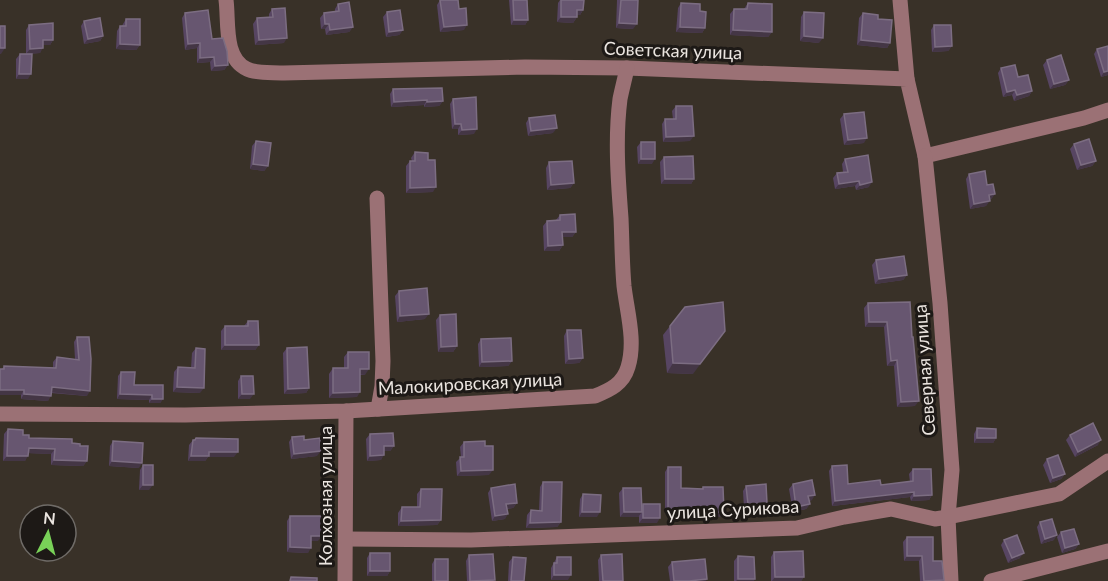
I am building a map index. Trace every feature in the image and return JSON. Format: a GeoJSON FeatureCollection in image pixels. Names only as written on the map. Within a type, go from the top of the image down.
{"type":"FeatureCollection","features":[{"type":"Feature","properties":{"kind":"street","name":"Советская улица"},"geometry":{"type":"LineString","coordinates":[[226,0],[232,53],[246,69],[258,72],[525,67],[627,68],[907,79]]}},
{"type":"Feature","properties":{"kind":"street"},"geometry":{"type":"LineString","coordinates":[[900,0],[907,79],[926,156],[1084,118],[1108,110]]}},
{"type":"Feature","properties":{"kind":"street","name":"Малокировская улица"},"geometry":{"type":"LineString","coordinates":[[0,414],[184,415],[346,411],[595,396],[612,389],[623,379],[631,356],[631,332],[624,286],[618,177],[620,98],[627,68]]}},
{"type":"Feature","properties":{"kind":"street","name":"Северная улица"},"geometry":{"type":"LineString","coordinates":[[926,156],[940,303],[952,470],[948,518],[951,581]]}},
{"type":"Feature","properties":{"kind":"street"},"geometry":{"type":"LineString","coordinates":[[377,198],[383,361],[378,409]]}},
{"type":"Feature","properties":{"kind":"street","name":"Колхозная улица"},"geometry":{"type":"LineString","coordinates":[[345,581],[346,411]]}},
{"type":"Feature","properties":{"kind":"street","name":"улица Сурикова"},"geometry":{"type":"LineString","coordinates":[[346,539],[471,540],[797,528],[891,509],[935,519],[948,518],[1059,494],[1108,461]]}},
{"type":"Feature","properties":{"kind":"street"},"geometry":{"type":"LineString","coordinates":[[991,581],[1108,551]]}},
{"type":"Feature","properties":{"kind":"building"},"geometry":{"type":"Polygon","coordinates":[[[440,0],[458,0],[459,9],[466,8],[467,25],[444,27],[440,0]]]}},
{"type":"Feature","properties":{"kind":"building"},"geometry":{"type":"Polygon","coordinates":[[[513,0],[527,0],[528,20],[514,20],[513,0]]]}},
{"type":"Feature","properties":{"kind":"building"},"geometry":{"type":"Polygon","coordinates":[[[561,0],[584,0],[583,10],[577,10],[577,17],[561,17],[561,0]]]}},
{"type":"Feature","properties":{"kind":"building"},"geometry":{"type":"Polygon","coordinates":[[[621,0],[638,0],[637,24],[619,23],[621,0]]]}},
{"type":"Feature","properties":{"kind":"building"},"geometry":{"type":"Polygon","coordinates":[[[349,2],[353,27],[330,30],[329,24],[325,24],[324,13],[339,11],[338,4],[349,2]]]}},
{"type":"Feature","properties":{"kind":"building"},"geometry":{"type":"Polygon","coordinates":[[[681,3],[700,4],[700,11],[706,12],[705,28],[680,27],[681,3]]]}},
{"type":"Feature","properties":{"kind":"building"},"geometry":{"type":"Polygon","coordinates":[[[748,3],[772,4],[772,32],[733,30],[734,9],[747,9],[748,3]]]}},
{"type":"Feature","properties":{"kind":"building"},"geometry":{"type":"Polygon","coordinates":[[[285,8],[287,38],[259,40],[257,18],[273,17],[272,9],[285,8]]]}},
{"type":"Feature","properties":{"kind":"building"},"geometry":{"type":"Polygon","coordinates":[[[208,10],[212,39],[223,38],[228,65],[215,66],[214,57],[200,58],[200,43],[188,44],[185,13],[208,10]]]}},
{"type":"Feature","properties":{"kind":"building"},"geometry":{"type":"Polygon","coordinates":[[[400,10],[403,30],[389,32],[387,12],[400,10]]]}},
{"type":"Feature","properties":{"kind":"building"},"geometry":{"type":"Polygon","coordinates":[[[804,12],[824,13],[823,38],[804,36],[804,12]]]}},
{"type":"Feature","properties":{"kind":"building"},"geometry":{"type":"Polygon","coordinates":[[[863,13],[878,15],[878,19],[892,20],[890,43],[861,40],[863,13]]]}},
{"type":"Feature","properties":{"kind":"building"},"geometry":{"type":"Polygon","coordinates":[[[100,18],[103,36],[88,39],[84,21],[100,18]]]}},
{"type":"Feature","properties":{"kind":"building"},"geometry":{"type":"Polygon","coordinates":[[[126,19],[140,19],[140,45],[120,44],[120,26],[126,26],[126,19]]]}},
{"type":"Feature","properties":{"kind":"building"},"geometry":{"type":"Polygon","coordinates":[[[53,23],[53,40],[43,40],[43,48],[30,49],[29,25],[53,23]]]}},
{"type":"Feature","properties":{"kind":"building"},"geometry":{"type":"Polygon","coordinates":[[[934,25],[951,25],[952,46],[935,47],[934,25]]]}},
{"type":"Feature","properties":{"kind":"building"},"geometry":{"type":"Polygon","coordinates":[[[0,26],[5,26],[5,48],[0,48],[0,26]]]}},
{"type":"Feature","properties":{"kind":"building"},"geometry":{"type":"Polygon","coordinates":[[[1108,46],[1108,71],[1104,72],[1097,49],[1108,46]]]}},
{"type":"Feature","properties":{"kind":"building"},"geometry":{"type":"Polygon","coordinates":[[[20,54],[32,54],[31,74],[19,74],[20,54]]]}},
{"type":"Feature","properties":{"kind":"building"},"geometry":{"type":"Polygon","coordinates":[[[1061,55],[1069,80],[1054,84],[1047,60],[1061,55]]]}},
{"type":"Feature","properties":{"kind":"building"},"geometry":{"type":"Polygon","coordinates":[[[1015,65],[1018,77],[1028,75],[1032,91],[1017,95],[1015,90],[1007,92],[1001,68],[1015,65]]]}},
{"type":"Feature","properties":{"kind":"building"},"geometry":{"type":"Polygon","coordinates":[[[442,88],[443,101],[394,102],[393,89],[442,88]]]}},
{"type":"Feature","properties":{"kind":"building"},"geometry":{"type":"Polygon","coordinates":[[[476,97],[477,129],[462,130],[461,124],[455,124],[453,99],[476,97]]]}},
{"type":"Feature","properties":{"kind":"building"},"geometry":{"type":"Polygon","coordinates":[[[676,106],[692,106],[694,136],[666,137],[665,119],[676,119],[676,106]]]}},
{"type":"Feature","properties":{"kind":"building"},"geometry":{"type":"Polygon","coordinates":[[[864,112],[867,138],[848,140],[844,114],[864,112]]]}},
{"type":"Feature","properties":{"kind":"building"},"geometry":{"type":"Polygon","coordinates":[[[555,115],[557,128],[531,131],[529,118],[555,115]]]}},
{"type":"Feature","properties":{"kind":"building"},"geometry":{"type":"Polygon","coordinates":[[[1089,139],[1096,161],[1081,165],[1074,144],[1089,139]]]}},
{"type":"Feature","properties":{"kind":"building"},"geometry":{"type":"Polygon","coordinates":[[[256,141],[271,143],[268,166],[253,164],[256,141]]]}},
{"type":"Feature","properties":{"kind":"building"},"geometry":{"type":"Polygon","coordinates":[[[641,142],[655,142],[655,159],[641,159],[641,142]]]}},
{"type":"Feature","properties":{"kind":"building"},"geometry":{"type":"Polygon","coordinates":[[[415,152],[428,153],[428,160],[435,160],[436,187],[410,188],[410,161],[415,161],[415,152]]]}},
{"type":"Feature","properties":{"kind":"building"},"geometry":{"type":"Polygon","coordinates":[[[868,155],[872,182],[860,185],[859,181],[839,184],[837,173],[848,172],[845,159],[868,155]]]}},
{"type":"Feature","properties":{"kind":"building"},"geometry":{"type":"Polygon","coordinates":[[[693,156],[694,179],[665,179],[664,157],[693,156]]]}},
{"type":"Feature","properties":{"kind":"building"},"geometry":{"type":"Polygon","coordinates":[[[572,161],[574,183],[551,185],[549,162],[572,161]]]}},
{"type":"Feature","properties":{"kind":"building"},"geometry":{"type":"Polygon","coordinates":[[[985,171],[987,185],[993,184],[995,194],[989,195],[990,201],[974,204],[969,174],[985,171]]]}},
{"type":"Feature","properties":{"kind":"building"},"geometry":{"type":"Polygon","coordinates":[[[575,214],[576,232],[562,232],[563,245],[548,246],[547,221],[560,220],[560,215],[575,214]]]}},
{"type":"Feature","properties":{"kind":"building"},"geometry":{"type":"Polygon","coordinates":[[[904,256],[907,275],[879,279],[876,260],[904,256]]]}},
{"type":"Feature","properties":{"kind":"building"},"geometry":{"type":"Polygon","coordinates":[[[427,288],[429,314],[400,316],[399,291],[427,288]]]}},
{"type":"Feature","properties":{"kind":"building"},"geometry":{"type":"Polygon","coordinates":[[[723,302],[725,331],[700,364],[673,363],[670,326],[685,307],[723,302]]]}},
{"type":"Feature","properties":{"kind":"building"},"geometry":{"type":"Polygon","coordinates":[[[910,302],[919,401],[901,402],[897,360],[891,361],[887,322],[869,322],[868,303],[910,302]]]}},
{"type":"Feature","properties":{"kind":"building"},"geometry":{"type":"Polygon","coordinates":[[[456,314],[457,346],[441,347],[440,315],[456,314]]]}},
{"type":"Feature","properties":{"kind":"building"},"geometry":{"type":"Polygon","coordinates":[[[248,321],[258,321],[259,345],[225,345],[225,326],[248,326],[248,321]]]}},
{"type":"Feature","properties":{"kind":"building"},"geometry":{"type":"Polygon","coordinates":[[[567,330],[581,330],[583,358],[569,359],[567,330]]]}},
{"type":"Feature","properties":{"kind":"building"},"geometry":{"type":"Polygon","coordinates":[[[77,337],[89,337],[90,391],[52,387],[51,396],[24,394],[24,390],[0,390],[0,369],[4,369],[4,366],[56,368],[57,357],[79,360],[77,337]]]}},
{"type":"Feature","properties":{"kind":"building"},"geometry":{"type":"Polygon","coordinates":[[[511,338],[512,361],[482,362],[481,339],[511,338]]]}},
{"type":"Feature","properties":{"kind":"building"},"geometry":{"type":"Polygon","coordinates":[[[307,347],[309,388],[288,389],[287,348],[307,347]]]}},
{"type":"Feature","properties":{"kind":"building"},"geometry":{"type":"Polygon","coordinates":[[[196,348],[205,349],[204,388],[177,387],[178,367],[195,368],[196,348]]]}},
{"type":"Feature","properties":{"kind":"building"},"geometry":{"type":"Polygon","coordinates":[[[348,352],[369,352],[369,369],[360,369],[360,392],[333,393],[333,368],[348,368],[348,352]]]}},
{"type":"Feature","properties":{"kind":"building"},"geometry":{"type":"Polygon","coordinates":[[[121,372],[135,372],[134,385],[163,385],[163,399],[152,399],[152,395],[120,394],[121,372]]]}},
{"type":"Feature","properties":{"kind":"building"},"geometry":{"type":"Polygon","coordinates":[[[241,376],[253,376],[254,394],[242,394],[241,376]]]}},
{"type":"Feature","properties":{"kind":"building"},"geometry":{"type":"Polygon","coordinates":[[[1093,423],[1101,440],[1078,452],[1070,435],[1093,423]]]}},
{"type":"Feature","properties":{"kind":"building"},"geometry":{"type":"Polygon","coordinates":[[[977,428],[996,429],[996,438],[977,438],[977,428]]]}},
{"type":"Feature","properties":{"kind":"building"},"geometry":{"type":"Polygon","coordinates":[[[8,429],[23,430],[23,435],[29,435],[29,438],[72,439],[72,443],[88,446],[87,461],[54,460],[55,449],[29,448],[28,456],[7,456],[8,429]]]}},
{"type":"Feature","properties":{"kind":"building"},"geometry":{"type":"Polygon","coordinates":[[[393,433],[394,446],[384,446],[384,455],[370,456],[370,434],[393,433]]]}},
{"type":"Feature","properties":{"kind":"building"},"geometry":{"type":"Polygon","coordinates":[[[304,436],[304,440],[320,438],[321,451],[294,454],[292,437],[304,436]]]}},
{"type":"Feature","properties":{"kind":"building"},"geometry":{"type":"Polygon","coordinates":[[[196,438],[238,439],[238,452],[209,452],[209,456],[191,456],[193,440],[196,438]]]}},
{"type":"Feature","properties":{"kind":"building"},"geometry":{"type":"Polygon","coordinates":[[[113,441],[143,443],[142,463],[112,461],[113,441]]]}},
{"type":"Feature","properties":{"kind":"building"},"geometry":{"type":"Polygon","coordinates":[[[485,441],[485,446],[493,446],[493,470],[461,471],[460,457],[464,457],[464,442],[485,441]]]}},
{"type":"Feature","properties":{"kind":"building"},"geometry":{"type":"Polygon","coordinates":[[[1058,455],[1065,474],[1053,478],[1047,459],[1058,455]]]}},
{"type":"Feature","properties":{"kind":"building"},"geometry":{"type":"Polygon","coordinates":[[[143,465],[153,465],[153,485],[143,485],[143,465]]]}},
{"type":"Feature","properties":{"kind":"building"},"geometry":{"type":"Polygon","coordinates":[[[847,465],[848,484],[880,480],[881,485],[913,481],[913,469],[931,469],[932,495],[914,496],[914,492],[835,501],[832,466],[847,465]]]}},
{"type":"Feature","properties":{"kind":"building"},"geometry":{"type":"Polygon","coordinates":[[[668,467],[681,467],[681,488],[723,487],[724,512],[703,512],[703,509],[668,509],[668,467]]]}},
{"type":"Feature","properties":{"kind":"building"},"geometry":{"type":"Polygon","coordinates":[[[812,480],[815,495],[808,496],[810,504],[796,507],[793,484],[812,480]]]}},
{"type":"Feature","properties":{"kind":"building"},"geometry":{"type":"Polygon","coordinates":[[[543,482],[562,482],[561,522],[530,523],[531,510],[542,511],[543,482]]]}},
{"type":"Feature","properties":{"kind":"building"},"geometry":{"type":"Polygon","coordinates":[[[515,484],[517,503],[506,504],[508,514],[495,516],[491,488],[515,484]]]}},
{"type":"Feature","properties":{"kind":"building"},"geometry":{"type":"Polygon","coordinates":[[[766,484],[767,503],[748,504],[746,486],[766,484]]]}},
{"type":"Feature","properties":{"kind":"building"},"geometry":{"type":"Polygon","coordinates":[[[623,488],[641,488],[642,512],[624,512],[623,488]]]}},
{"type":"Feature","properties":{"kind":"building"},"geometry":{"type":"Polygon","coordinates":[[[421,489],[442,489],[441,520],[401,521],[402,507],[420,507],[421,489]]]}},
{"type":"Feature","properties":{"kind":"building"},"geometry":{"type":"Polygon","coordinates":[[[583,494],[601,495],[600,512],[582,512],[583,494]]]}},
{"type":"Feature","properties":{"kind":"building"},"geometry":{"type":"Polygon","coordinates":[[[643,504],[660,504],[660,518],[643,518],[643,504]]]}},
{"type":"Feature","properties":{"kind":"building"},"geometry":{"type":"Polygon","coordinates":[[[290,516],[322,516],[322,536],[311,536],[311,548],[290,547],[290,516]]]}},
{"type":"Feature","properties":{"kind":"building"},"geometry":{"type":"Polygon","coordinates":[[[1052,519],[1057,535],[1045,539],[1040,522],[1052,519]]]}},
{"type":"Feature","properties":{"kind":"building"},"geometry":{"type":"Polygon","coordinates":[[[1074,529],[1079,544],[1065,548],[1061,532],[1074,529]]]}},
{"type":"Feature","properties":{"kind":"building"},"geometry":{"type":"Polygon","coordinates":[[[1017,535],[1024,553],[1012,558],[1004,540],[1017,535]]]}},
{"type":"Feature","properties":{"kind":"building"},"geometry":{"type":"Polygon","coordinates":[[[907,537],[933,537],[933,561],[942,561],[944,580],[924,581],[922,556],[907,556],[907,537]]]}},
{"type":"Feature","properties":{"kind":"building"},"geometry":{"type":"Polygon","coordinates":[[[803,551],[804,577],[775,577],[774,552],[803,551]]]}},
{"type":"Feature","properties":{"kind":"building"},"geometry":{"type":"Polygon","coordinates":[[[370,553],[390,553],[390,571],[370,571],[370,553]]]}},
{"type":"Feature","properties":{"kind":"building"},"geometry":{"type":"Polygon","coordinates":[[[493,554],[495,580],[470,581],[469,555],[493,554]]]}},
{"type":"Feature","properties":{"kind":"building"},"geometry":{"type":"Polygon","coordinates":[[[622,554],[623,581],[603,581],[601,555],[622,554]]]}},
{"type":"Feature","properties":{"kind":"building"},"geometry":{"type":"Polygon","coordinates":[[[738,556],[754,557],[755,579],[738,579],[738,556]]]}},
{"type":"Feature","properties":{"kind":"building"},"geometry":{"type":"Polygon","coordinates":[[[513,557],[526,558],[524,581],[511,581],[513,557]]]}},
{"type":"Feature","properties":{"kind":"building"},"geometry":{"type":"Polygon","coordinates":[[[557,557],[571,557],[571,575],[554,575],[554,563],[557,563],[557,557]]]}},
{"type":"Feature","properties":{"kind":"building"},"geometry":{"type":"Polygon","coordinates":[[[435,559],[448,559],[448,581],[435,581],[435,559]]]}},
{"type":"Feature","properties":{"kind":"building"},"geometry":{"type":"Polygon","coordinates":[[[705,559],[707,579],[674,581],[672,562],[705,559]]]}},
{"type":"Feature","properties":{"kind":"building"},"geometry":{"type":"Polygon","coordinates":[[[291,577],[317,578],[317,581],[290,581],[291,577]]]}}]}
